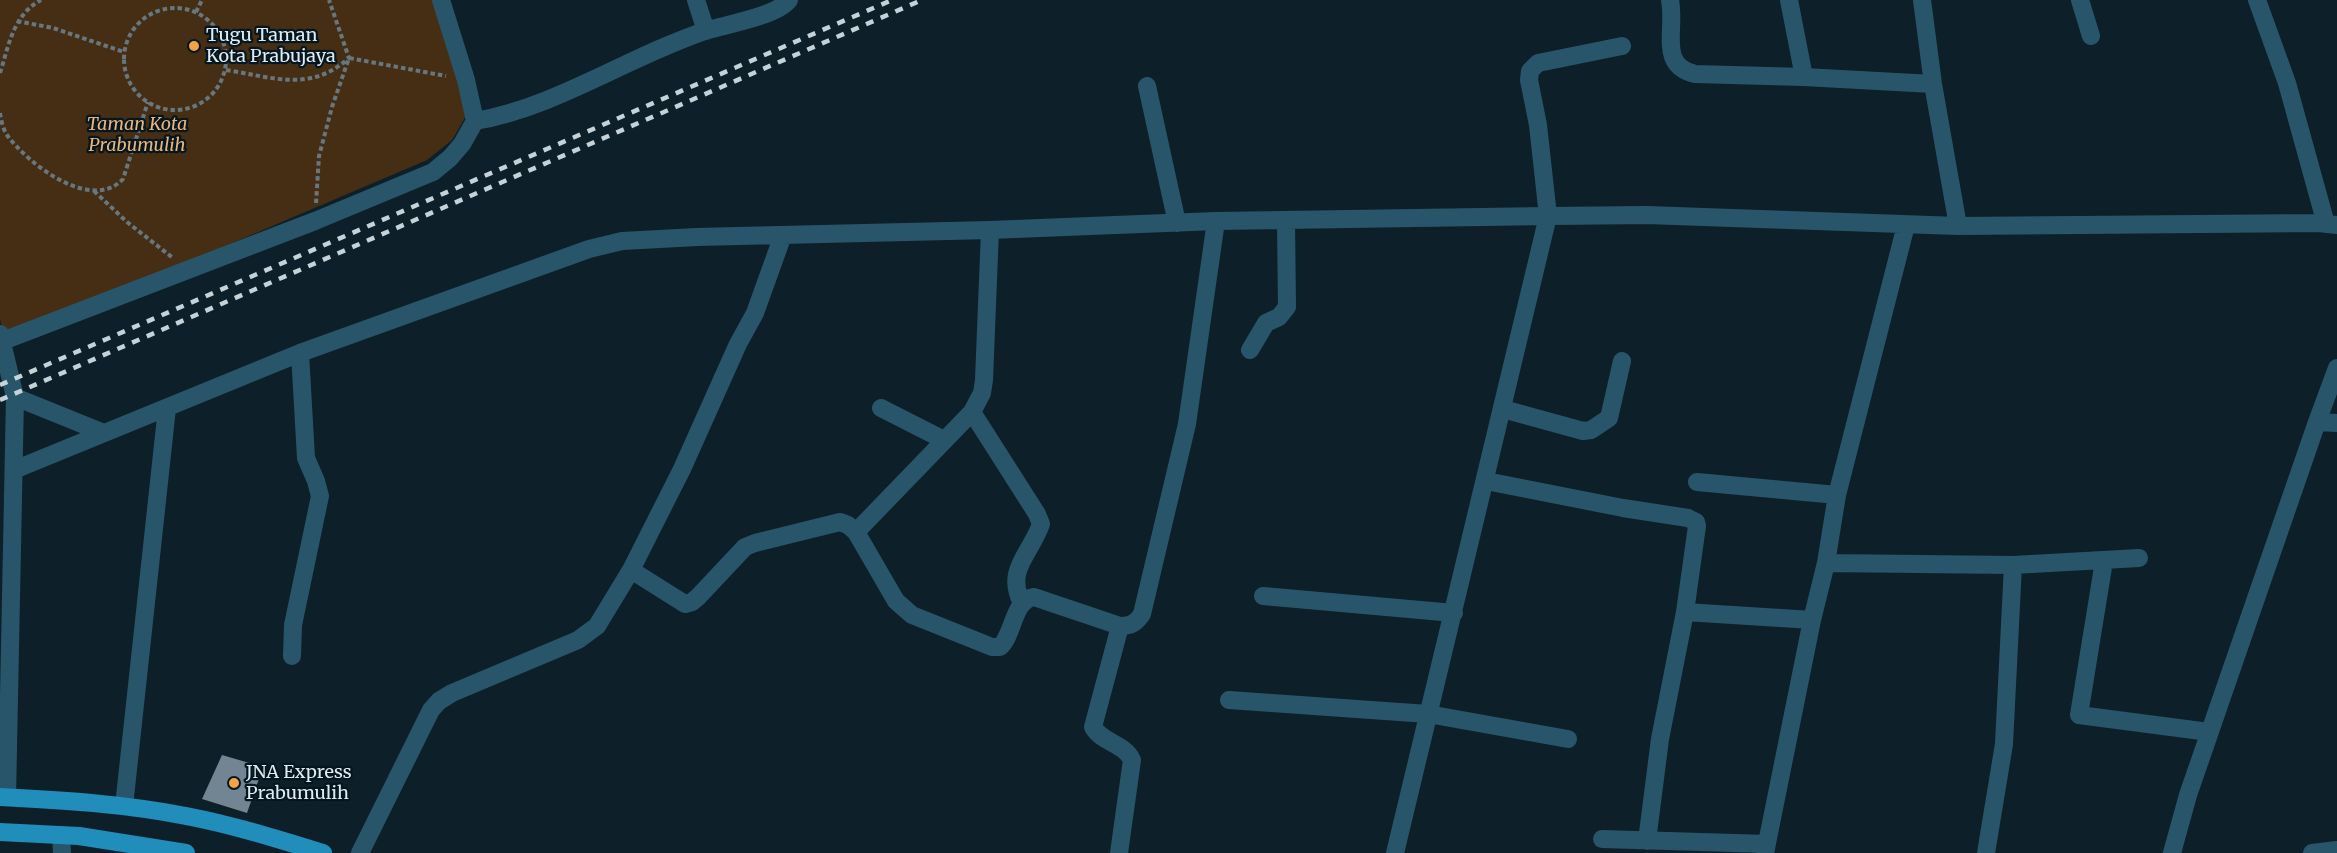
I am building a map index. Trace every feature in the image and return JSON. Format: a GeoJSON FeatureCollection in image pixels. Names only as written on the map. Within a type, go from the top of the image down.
{"type":"FeatureCollection","features":[{"type":"Feature","properties":{"kind":"main road"},"geometry":{"type":"LineString","coordinates":[[4,797],[124,806],[186,816],[253,832],[323,853]]}},
{"type":"Feature","properties":{"kind":"main road"},"geometry":{"type":"LineString","coordinates":[[0,832],[61,844],[186,853]]}},
{"type":"Feature","properties":{"kind":"street"},"geometry":{"type":"LineString","coordinates":[[4,797],[15,397],[1,339],[315,221],[433,172],[462,144],[475,121],[466,80],[441,0]]}},
{"type":"Feature","properties":{"kind":"street"},"geometry":{"type":"LineString","coordinates":[[696,0],[706,31]]}},
{"type":"Feature","properties":{"kind":"street"},"geometry":{"type":"LineString","coordinates":[[475,121],[513,114],[706,31],[778,9],[789,0]]}},
{"type":"Feature","properties":{"kind":"street"},"geometry":{"type":"LineString","coordinates":[[1670,0],[1671,58],[1676,66],[1684,71],[1695,74],[1934,84]]}},
{"type":"Feature","properties":{"kind":"street"},"geometry":{"type":"LineString","coordinates":[[1789,0],[1804,77]]}},
{"type":"Feature","properties":{"kind":"street"},"geometry":{"type":"LineString","coordinates":[[1922,0],[1958,226]]}},
{"type":"Feature","properties":{"kind":"street"},"geometry":{"type":"LineString","coordinates":[[2080,0],[2091,36]]}},
{"type":"Feature","properties":{"kind":"street"},"geometry":{"type":"LineString","coordinates":[[14,470],[300,353],[589,249],[622,241],[1216,222],[1647,215],[1958,226],[2319,222],[2332,224],[2260,1]]}},
{"type":"Feature","properties":{"kind":"street"},"geometry":{"type":"LineString","coordinates":[[1395,853],[1548,216],[1538,125],[1528,80],[1530,71],[1538,63],[1622,46]]}},
{"type":"Feature","properties":{"kind":"street"},"geometry":{"type":"LineString","coordinates":[[1147,86],[1177,223]]}},
{"type":"Feature","properties":{"kind":"street"},"geometry":{"type":"LineString","coordinates":[[1250,350],[1266,323],[1279,317],[1287,307],[1286,221]]}},
{"type":"Feature","properties":{"kind":"street"},"geometry":{"type":"LineString","coordinates":[[631,570],[685,604],[698,597],[745,547],[840,522],[856,532],[896,601],[912,615],[992,647],[1000,647],[1006,642],[1022,603],[1027,598],[1034,597],[1120,626],[1129,626],[1137,622],[1142,614],[1187,424],[1216,222]]}},
{"type":"Feature","properties":{"kind":"street"},"geometry":{"type":"LineString","coordinates":[[1602,839],[1766,848],[1812,620],[1826,563],[1837,495],[1906,225]]}},
{"type":"Feature","properties":{"kind":"street"},"geometry":{"type":"LineString","coordinates":[[856,532],[972,412],[982,393],[990,230]]}},
{"type":"Feature","properties":{"kind":"street"},"geometry":{"type":"LineString","coordinates":[[360,853],[431,710],[439,701],[452,693],[588,634],[597,626],[631,570],[682,469],[754,313],[783,235]]}},
{"type":"Feature","properties":{"kind":"street"},"geometry":{"type":"LineString","coordinates":[[291,656],[293,625],[320,496],[306,458],[300,353]]}},
{"type":"Feature","properties":{"kind":"street"},"geometry":{"type":"LineString","coordinates":[[1503,409],[1583,431],[1591,430],[1609,418],[1622,361]]}},
{"type":"Feature","properties":{"kind":"street"},"geometry":{"type":"LineString","coordinates":[[2172,853],[2209,732],[2337,368]]}},
{"type":"Feature","properties":{"kind":"street"},"geometry":{"type":"LineString","coordinates":[[15,397],[104,433]]}},
{"type":"Feature","properties":{"kind":"street"},"geometry":{"type":"LineString","coordinates":[[124,806],[167,408]]}},
{"type":"Feature","properties":{"kind":"street"},"geometry":{"type":"LineString","coordinates":[[880,408],[944,440]]}},
{"type":"Feature","properties":{"kind":"street"},"geometry":{"type":"LineString","coordinates":[[972,412],[1037,514],[1041,524],[1015,574],[1016,591],[1022,603]]}},
{"type":"Feature","properties":{"kind":"street"},"geometry":{"type":"LineString","coordinates":[[2317,422],[2337,423]]}},
{"type":"Feature","properties":{"kind":"street"},"geometry":{"type":"LineString","coordinates":[[1485,481],[1693,519],[1697,526],[1685,612],[1660,739],[1647,841]]}},
{"type":"Feature","properties":{"kind":"street"},"geometry":{"type":"LineString","coordinates":[[1696,482],[1837,495]]}},
{"type":"Feature","properties":{"kind":"street"},"geometry":{"type":"LineString","coordinates":[[1826,563],[2013,565],[2139,558]]}},
{"type":"Feature","properties":{"kind":"street"},"geometry":{"type":"LineString","coordinates":[[2104,561],[2079,715],[2209,732]]}},
{"type":"Feature","properties":{"kind":"street"},"geometry":{"type":"LineString","coordinates":[[1986,853],[2004,744],[2013,565]]}},
{"type":"Feature","properties":{"kind":"street"},"geometry":{"type":"LineString","coordinates":[[1263,596],[1454,613]]}},
{"type":"Feature","properties":{"kind":"street"},"geometry":{"type":"LineString","coordinates":[[1685,612],[1812,620]]}},
{"type":"Feature","properties":{"kind":"street"},"geometry":{"type":"LineString","coordinates":[[1119,853],[1132,760],[1129,753],[1101,736],[1093,728],[1120,626]]}},
{"type":"Feature","properties":{"kind":"street"},"geometry":{"type":"LineString","coordinates":[[1229,700],[1428,714],[1568,739]]}},
{"type":"Feature","properties":{"kind":"street"},"geometry":{"type":"LineString","coordinates":[[2312,853],[2337,850]]}},
{"type":"Feature","properties":{"kind":"path"},"geometry":{"type":"LineString","coordinates":[[0,73],[17,21],[33,2],[41,0]]}},
{"type":"Feature","properties":{"kind":"path"},"geometry":{"type":"LineString","coordinates":[[196,12],[202,0]]}},
{"type":"Feature","properties":{"kind":"path"},"geometry":{"type":"LineString","coordinates":[[315,221],[319,156],[332,107],[349,58],[329,0]]}},
{"type":"Feature","properties":{"kind":"path"},"geometry":{"type":"LineString","coordinates":[[178,8],[196,12],[212,23],[225,45],[226,70],[215,92],[195,106],[171,110],[148,102],[137,93],[124,66],[124,52],[130,34],[142,19],[159,10],[178,8]]}},
{"type":"Feature","properties":{"kind":"path"},"geometry":{"type":"LineString","coordinates":[[17,21],[53,28],[124,52]]}},
{"type":"Feature","properties":{"kind":"path"},"geometry":{"type":"LineString","coordinates":[[226,70],[288,80],[308,79],[336,70],[349,58]]}},
{"type":"Feature","properties":{"kind":"path"},"geometry":{"type":"LineString","coordinates":[[349,58],[466,80]]}},
{"type":"Feature","properties":{"kind":"path"},"geometry":{"type":"LineString","coordinates":[[0,113],[6,133],[28,157],[72,187],[93,191],[107,190],[116,186],[123,179],[148,102]]}},
{"type":"Feature","properties":{"kind":"path"},"geometry":{"type":"LineString","coordinates":[[93,191],[127,222],[188,270]]}},
{"type":"Feature","properties":{"kind":"green space","name":"Taman Kota Prabumulih"},"geometry":{"type":"Polygon","coordinates":[[[0,0],[440,0],[470,109],[452,140],[427,160],[5,340],[0,319],[0,0]]]}},
{"type":"Feature","properties":{"kind":"building","name":"JNA Express Prabumulih"},"geometry":{"type":"Polygon","coordinates":[[[222,755],[263,767],[247,813],[202,799],[222,755]]]}},
{"type":"Feature","properties":{"kind":"railway"},"geometry":{"type":"LineString","coordinates":[[0,385],[892,0]]}},
{"type":"Feature","properties":{"kind":"railway"},"geometry":{"type":"LineString","coordinates":[[0,400],[922,0]]}},
{"type":"Feature","properties":{"kind":"place","name":"Tugu Taman Kota Prabujaya"},"geometry":{"type":"Point","coordinates":[194,46]}},
{"type":"Feature","properties":{"kind":"place","name":"JNA Express Prabumulih"},"geometry":{"type":"Point","coordinates":[234,783]}}]}
